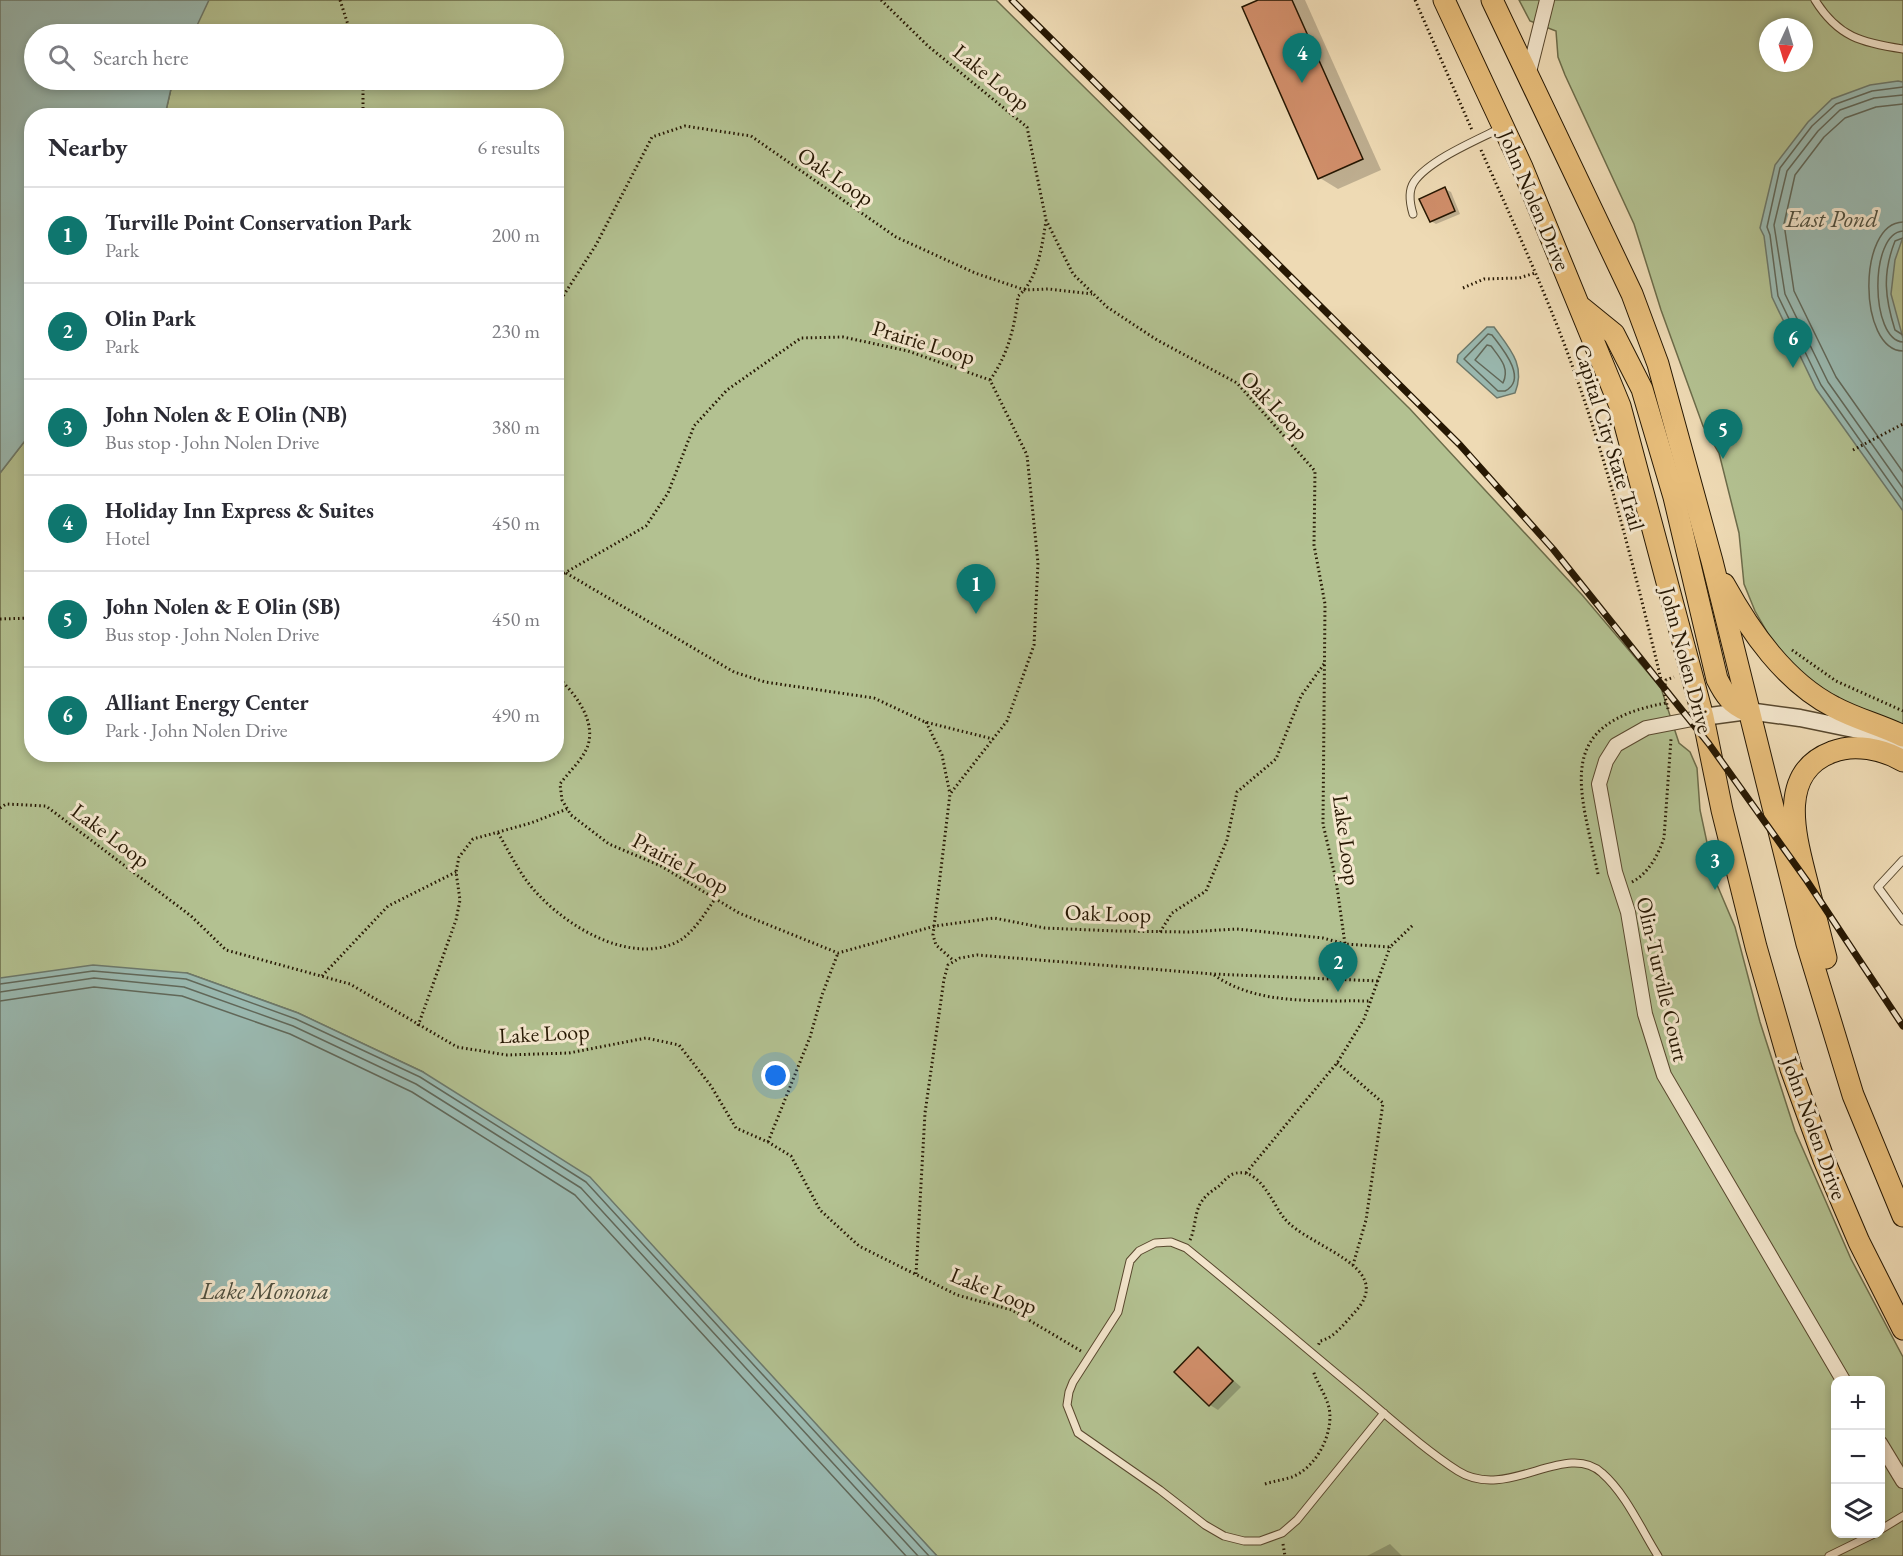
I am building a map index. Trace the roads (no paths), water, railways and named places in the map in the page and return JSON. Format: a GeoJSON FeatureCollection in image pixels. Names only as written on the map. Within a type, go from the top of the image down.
{"type":"FeatureCollection","features":[{"type":"Feature","properties":{"kind":"main road","name":"John Nolen Drive"},"geometry":{"type":"LineString","coordinates":[[1444,0],[1504,127],[1620,406],[1702,717],[1756,947],[1791,1069],[1824,1161],[1855,1232],[1903,1329]]}},
{"type":"Feature","properties":{"kind":"main road","name":"John Nolen Drive"},"geometry":{"type":"LineString","coordinates":[[1492,0],[1635,304],[1661,375],[1712,561],[1795,898],[1853,1095],[1903,1216]]}},
{"type":"Feature","properties":{"kind":"main road"},"geometry":{"type":"LineString","coordinates":[[1580,306],[1614,334],[1635,370],[1674,497],[1717,679],[1730,701],[1748,711]]}},
{"type":"Feature","properties":{"kind":"main road"},"geometry":{"type":"LineString","coordinates":[[1712,561],[1760,642],[1796,680],[1833,707],[1903,736]]}},
{"type":"Feature","properties":{"kind":"main road"},"geometry":{"type":"LineString","coordinates":[[1831,1022],[1829,970],[1795,836],[1797,790],[1804,772],[1818,757],[1839,749],[1864,748],[1903,761]]}},
{"type":"Feature","properties":{"kind":"street"},"geometry":{"type":"LineString","coordinates":[[1528,75],[1547,0]]}},
{"type":"Feature","properties":{"kind":"street"},"geometry":{"type":"LineString","coordinates":[[1702,717],[1748,711],[1863,731],[1903,751]]}},
{"type":"Feature","properties":{"kind":"street","name":"Olin-Turville Court"},"geometry":{"type":"LineString","coordinates":[[1702,717],[1646,728],[1627,737],[1616,745],[1602,771],[1599,784],[1619,888],[1628,912],[1645,1014],[1664,1075],[1841,1376]]}},
{"type":"Feature","properties":{"kind":"street"},"geometry":{"type":"LineString","coordinates":[[1885,1450],[1903,1481]]}},
{"type":"Feature","properties":{"kind":"lane"},"geometry":{"type":"LineString","coordinates":[[1815,0],[1836,28],[1853,38],[1903,49]]}},
{"type":"Feature","properties":{"kind":"lane"},"geometry":{"type":"LineString","coordinates":[[1413,214],[1411,192],[1419,177],[1434,165],[1504,127]]}},
{"type":"Feature","properties":{"kind":"lane"},"geometry":{"type":"LineString","coordinates":[[1903,860],[1878,887],[1903,921]]}},
{"type":"Feature","properties":{"kind":"lane"},"geometry":{"type":"LineString","coordinates":[[1384,1413],[1292,1525],[1282,1533],[1260,1541],[1244,1541],[1224,1536],[1205,1525],[1160,1490],[1078,1433],[1067,1405],[1073,1382],[1118,1312],[1130,1262],[1139,1251],[1155,1243],[1171,1242],[1186,1248],[1384,1413],[1460,1472],[1482,1479],[1520,1478],[1563,1462],[1584,1464],[1601,1471],[1613,1485],[1658,1556]]}},
{"type":"Feature","properties":{"kind":"lane"},"geometry":{"type":"LineString","coordinates":[[1885,1527],[1903,1516]]}},
{"type":"Feature","properties":{"kind":"lane"},"geometry":{"type":"LineString","coordinates":[[1829,1556],[1864,1538]]}},
{"type":"Feature","properties":{"kind":"water"},"geometry":{"type":"Polygon","coordinates":[[[0,0],[209,0],[198,24],[24,24],[24,90],[171,90],[167,108],[24,108],[24,442],[0,473],[0,0]]]}},
{"type":"Feature","properties":{"kind":"water","name":"East Pond"},"geometry":{"type":"Polygon","coordinates":[[[1903,82],[1903,237],[1895,260],[1891,294],[1903,338],[1903,511],[1816,389],[1772,297],[1764,236],[1760,228],[1775,165],[1808,122],[1832,99],[1870,85],[1903,82]]]}},
{"type":"Feature","properties":{"kind":"water"},"geometry":{"type":"Polygon","coordinates":[[[1487,327],[1494,327],[1506,343],[1515,358],[1519,374],[1515,393],[1497,398],[1457,362],[1458,355],[1487,327]]]}},
{"type":"Feature","properties":{"kind":"water","name":"Lake Monona"},"geometry":{"type":"Polygon","coordinates":[[[93,965],[187,973],[298,1013],[423,1072],[590,1177],[937,1556],[0,1556],[0,978],[93,965]]]}},
{"type":"Feature","properties":{"kind":"railway"},"geometry":{"type":"LineString","coordinates":[[1012,0],[1460,445],[1553,549],[1709,744],[1807,881],[1903,1026]]}},
{"type":"Feature","properties":{"kind":"place","name":"Holiday Inn Express & Suites"},"geometry":{"type":"Point","coordinates":[1302,83]}},
{"type":"Feature","properties":{"kind":"place","name":"Alliant Energy Center"},"geometry":{"type":"Point","coordinates":[1793,368]}},
{"type":"Feature","properties":{"kind":"place","name":"John Nolen & E Olin (SB)"},"geometry":{"type":"Point","coordinates":[1723,459]}},
{"type":"Feature","properties":{"kind":"place","name":"Turville Point Conservation Park"},"geometry":{"type":"Point","coordinates":[976,614]}},
{"type":"Feature","properties":{"kind":"place","name":"John Nolen & E Olin (NB)"},"geometry":{"type":"Point","coordinates":[1715,890]}},
{"type":"Feature","properties":{"kind":"place","name":"Olin Park"},"geometry":{"type":"Point","coordinates":[1338,992]}}]}
